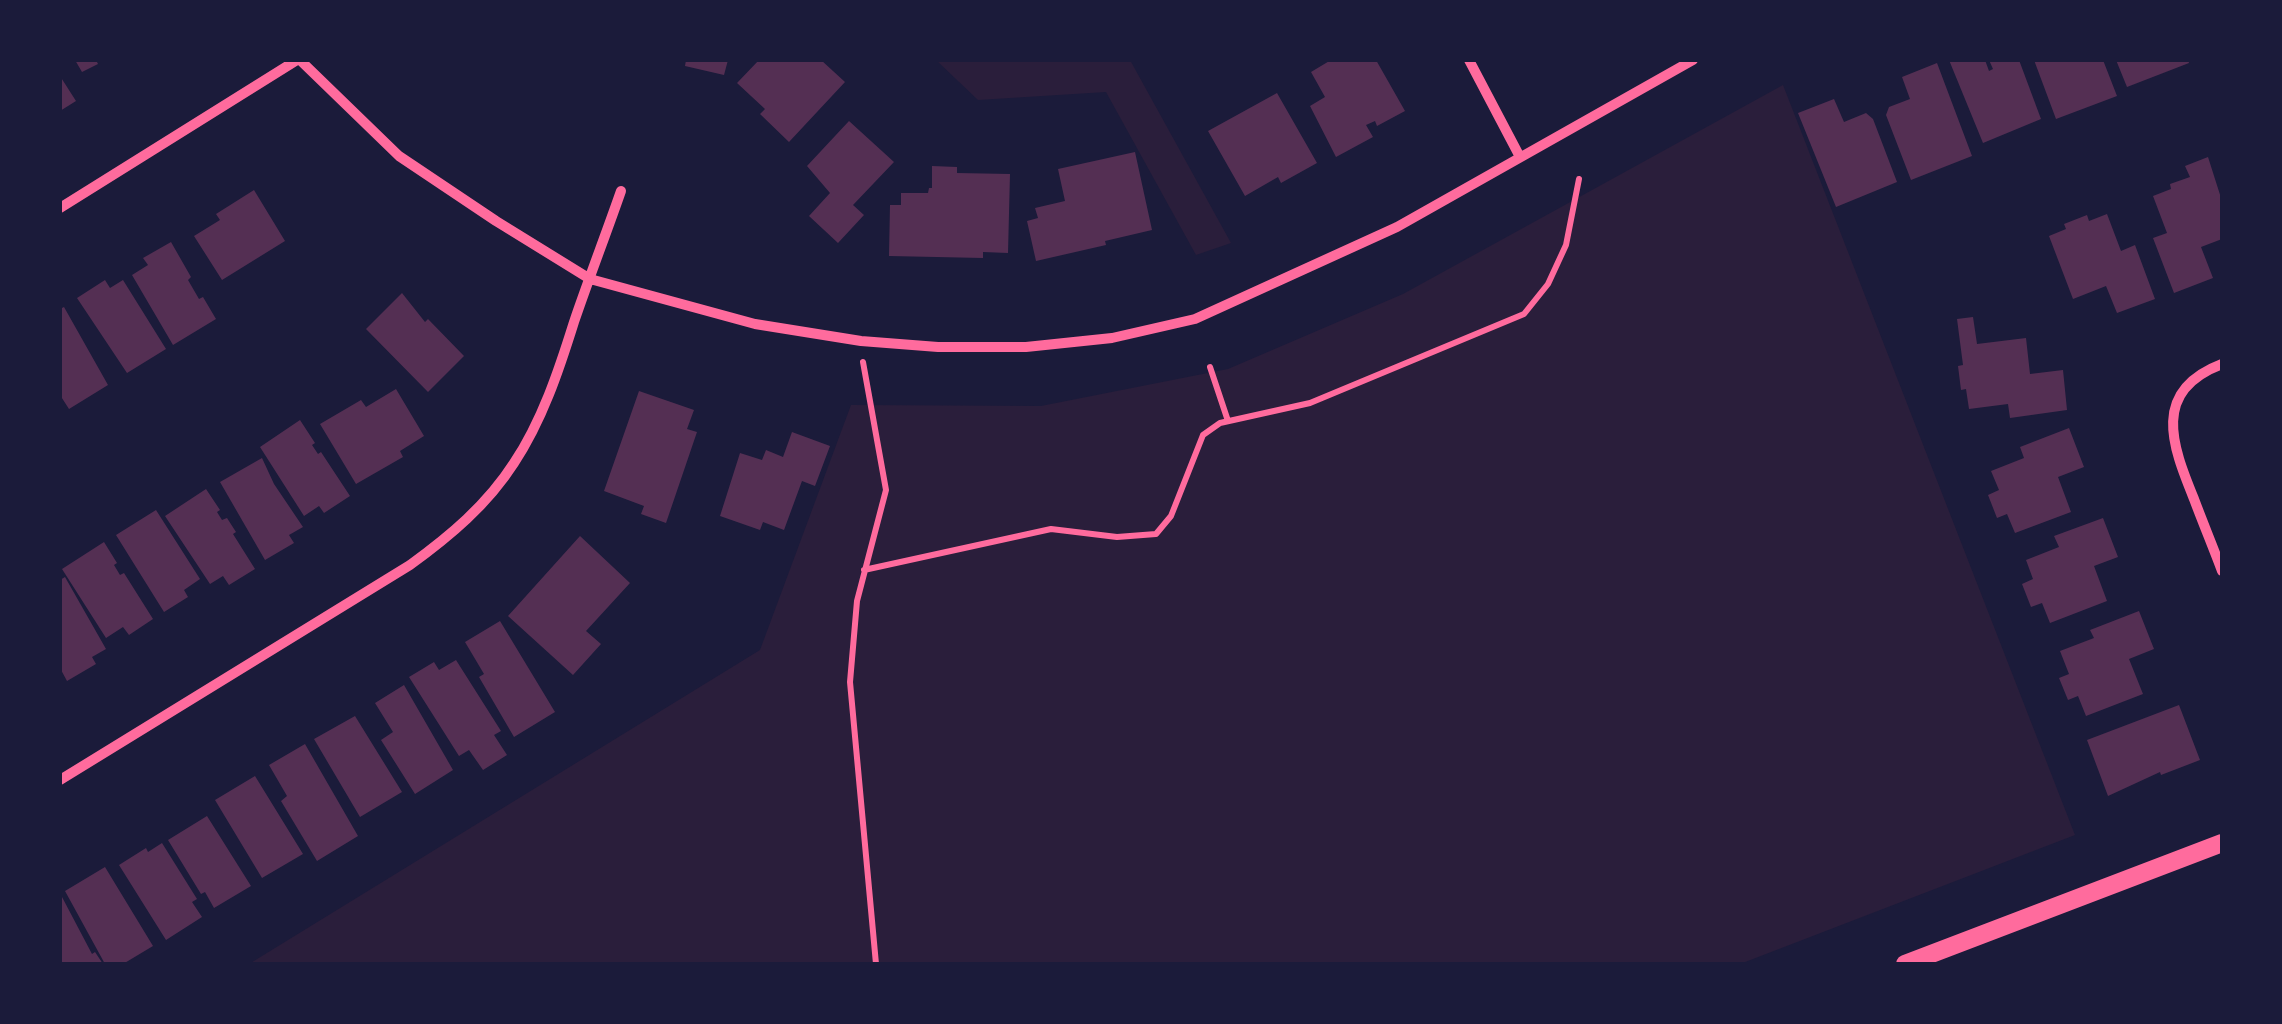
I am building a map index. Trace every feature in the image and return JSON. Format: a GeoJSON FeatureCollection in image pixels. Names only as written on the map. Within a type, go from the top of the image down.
{"type":"FeatureCollection","features":[{"type":"Feature","properties":{"kind":"street"},"geometry":{"type":"LineString","coordinates":[[60,208],[299,60],[400,156],[590,279],[755,324],[861,341],[938,347],[1026,347],[1112,338],[1195,319],[1397,226],[1692,60]]}},
{"type":"Feature","properties":{"kind":"street"},"geometry":{"type":"LineString","coordinates":[[1469,60],[1520,157]]}},
{"type":"Feature","properties":{"kind":"street"},"geometry":{"type":"LineString","coordinates":[[60,780],[410,565],[450,536],[496,488],[535,425],[621,191]]}},
{"type":"Feature","properties":{"kind":"street"},"geometry":{"type":"LineString","coordinates":[[2222,364],[2206,370],[2186,387],[2174,409],[2171,432],[2222,571]]}},
{"type":"Feature","properties":{"kind":"street"},"geometry":{"type":"LineString","coordinates":[[1906,964],[2222,843]]}},
{"type":"Feature","properties":{"kind":"path"},"geometry":{"type":"LineString","coordinates":[[864,570],[1051,528],[1117,537],[1156,534],[1171,516],[1203,435],[1228,421],[1310,403],[1524,314],[1548,284],[1566,245],[1579,179]]}},
{"type":"Feature","properties":{"kind":"path"},"geometry":{"type":"LineString","coordinates":[[861,341],[886,490],[857,602],[850,682],[876,964]]}},
{"type":"Feature","properties":{"kind":"path"},"geometry":{"type":"LineString","coordinates":[[1210,368],[1228,421]]}},
{"type":"Feature","properties":{"kind":"shaded area"},"geometry":{"type":"Polygon","coordinates":[[[936,60],[1130,60],[1231,243],[1196,255],[1106,92],[978,100],[936,60]]]}},
{"type":"Feature","properties":{"kind":"shaded area"},"geometry":{"type":"Polygon","coordinates":[[[1783,85],[2075,835],[1740,964],[249,964],[760,650],[851,405],[1041,406],[1228,369],[1403,294],[1783,85]]]}},
{"type":"Feature","properties":{"kind":"building"},"geometry":{"type":"Polygon","coordinates":[[[75,60],[96,60],[98,64],[82,72],[75,60]]]}},
{"type":"Feature","properties":{"kind":"building"},"geometry":{"type":"Polygon","coordinates":[[[686,60],[728,60],[724,75],[685,66],[686,60]]]}},
{"type":"Feature","properties":{"kind":"building"},"geometry":{"type":"Polygon","coordinates":[[[759,60],[821,60],[845,82],[789,142],[760,114],[765,109],[737,83],[759,60]]]}},
{"type":"Feature","properties":{"kind":"building"},"geometry":{"type":"Polygon","coordinates":[[[1331,60],[1376,60],[1405,111],[1377,126],[1375,121],[1366,125],[1373,137],[1336,157],[1310,106],[1325,97],[1311,72],[1331,60]]]}},
{"type":"Feature","properties":{"kind":"building"},"geometry":{"type":"Polygon","coordinates":[[[1949,60],[1985,60],[1989,71],[1993,69],[1989,60],[2019,60],[2041,119],[1983,143],[1949,60]]]}},
{"type":"Feature","properties":{"kind":"building"},"geometry":{"type":"Polygon","coordinates":[[[2034,60],[2103,60],[2117,96],[2056,119],[2034,60]]]}},
{"type":"Feature","properties":{"kind":"building"},"geometry":{"type":"Polygon","coordinates":[[[2116,60],[2188,60],[2189,63],[2127,87],[2116,60]]]}},
{"type":"Feature","properties":{"kind":"building"},"geometry":{"type":"Polygon","coordinates":[[[1937,63],[1972,156],[1911,180],[1886,115],[1889,107],[1910,99],[1902,77],[1937,63]]]}},
{"type":"Feature","properties":{"kind":"building"},"geometry":{"type":"Polygon","coordinates":[[[60,76],[76,101],[60,111],[60,76]]]}},
{"type":"Feature","properties":{"kind":"building"},"geometry":{"type":"Polygon","coordinates":[[[1277,93],[1317,163],[1281,183],[1278,177],[1245,196],[1208,131],[1277,93]]]}},
{"type":"Feature","properties":{"kind":"building"},"geometry":{"type":"Polygon","coordinates":[[[1834,99],[1844,122],[1866,113],[1873,119],[1897,182],[1836,207],[1798,113],[1834,99]]]}},
{"type":"Feature","properties":{"kind":"building"},"geometry":{"type":"Polygon","coordinates":[[[849,121],[894,162],[853,205],[864,215],[838,243],[809,216],[830,193],[807,166],[849,121]]]}},
{"type":"Feature","properties":{"kind":"building"},"geometry":{"type":"Polygon","coordinates":[[[1135,152],[1152,230],[1036,261],[1027,221],[1038,218],[1035,208],[1065,201],[1058,169],[1135,152]]]}},
{"type":"Feature","properties":{"kind":"building"},"geometry":{"type":"Polygon","coordinates":[[[2208,157],[2222,201],[2222,239],[2201,247],[2213,278],[2174,293],[2153,238],[2167,233],[2153,196],[2190,177],[2185,166],[2208,157]]]}},
{"type":"Feature","properties":{"kind":"building"},"geometry":{"type":"Polygon","coordinates":[[[932,166],[957,167],[957,173],[1010,174],[1008,253],[983,252],[983,258],[889,256],[890,205],[901,205],[901,193],[928,193],[932,188],[932,166]]]}},
{"type":"Feature","properties":{"kind":"building"},"geometry":{"type":"Polygon","coordinates":[[[254,190],[285,241],[222,280],[194,236],[220,220],[216,214],[254,190]]]}},
{"type":"Feature","properties":{"kind":"building"},"geometry":{"type":"Polygon","coordinates":[[[2107,214],[2121,251],[2135,245],[2155,299],[2117,313],[2106,286],[2073,299],[2049,236],[2066,229],[2064,224],[2087,215],[2089,221],[2107,214]]]}},
{"type":"Feature","properties":{"kind":"building"},"geometry":{"type":"Polygon","coordinates":[[[171,242],[199,299],[203,297],[216,319],[173,345],[132,275],[148,265],[143,258],[171,242]]]}},
{"type":"Feature","properties":{"kind":"building"},"geometry":{"type":"Polygon","coordinates":[[[105,280],[110,288],[123,280],[166,349],[127,373],[77,298],[105,280]]]}},
{"type":"Feature","properties":{"kind":"building"},"geometry":{"type":"Polygon","coordinates":[[[402,293],[425,322],[428,319],[464,356],[428,392],[366,329],[402,293]]]}},
{"type":"Feature","properties":{"kind":"building"},"geometry":{"type":"Polygon","coordinates":[[[64,307],[108,385],[69,409],[60,395],[60,309],[64,307]]]}},
{"type":"Feature","properties":{"kind":"building"},"geometry":{"type":"Polygon","coordinates":[[[1973,317],[1977,344],[2026,338],[2030,374],[2063,370],[2067,410],[2010,418],[2008,404],[1969,409],[1966,389],[1961,390],[1958,366],[1963,365],[1957,319],[1973,317]]]}},
{"type":"Feature","properties":{"kind":"building"},"geometry":{"type":"Polygon","coordinates":[[[396,389],[424,436],[400,451],[403,457],[356,484],[320,424],[361,400],[366,407],[396,389]]]}},
{"type":"Feature","properties":{"kind":"building"},"geometry":{"type":"Polygon","coordinates":[[[639,391],[694,410],[687,429],[697,432],[666,523],[641,514],[644,506],[604,491],[639,391]]]}},
{"type":"Feature","properties":{"kind":"building"},"geometry":{"type":"Polygon","coordinates":[[[300,420],[315,443],[312,445],[318,454],[321,452],[350,496],[324,513],[319,506],[304,516],[260,447],[300,420]]]}},
{"type":"Feature","properties":{"kind":"building"},"geometry":{"type":"Polygon","coordinates":[[[2069,428],[2084,467],[2058,477],[2071,512],[2015,533],[2007,514],[1997,518],[1988,495],[1999,490],[1991,471],[2024,458],[2020,447],[2069,428]]]}},
{"type":"Feature","properties":{"kind":"building"},"geometry":{"type":"Polygon","coordinates":[[[792,432],[830,446],[815,486],[802,481],[784,530],[763,522],[760,530],[720,516],[740,453],[762,460],[766,450],[783,457],[792,432]]]}},
{"type":"Feature","properties":{"kind":"building"},"geometry":{"type":"Polygon","coordinates":[[[262,458],[303,527],[289,535],[294,543],[265,560],[220,482],[262,458]]]}},
{"type":"Feature","properties":{"kind":"building"},"geometry":{"type":"Polygon","coordinates":[[[206,489],[222,520],[227,518],[236,532],[233,534],[255,569],[229,585],[223,576],[210,584],[165,516],[206,489]]]}},
{"type":"Feature","properties":{"kind":"building"},"geometry":{"type":"Polygon","coordinates":[[[156,510],[200,579],[184,590],[188,597],[164,612],[116,535],[156,510]]]}},
{"type":"Feature","properties":{"kind":"building"},"geometry":{"type":"Polygon","coordinates":[[[2103,518],[2118,557],[2094,566],[2107,601],[2050,623],[2042,603],[2031,607],[2022,584],[2033,579],[2026,560],[2059,547],[2054,536],[2103,518]]]}},
{"type":"Feature","properties":{"kind":"building"},"geometry":{"type":"Polygon","coordinates":[[[580,536],[630,583],[586,631],[601,644],[573,675],[508,616],[580,536]]]}},
{"type":"Feature","properties":{"kind":"building"},"geometry":{"type":"Polygon","coordinates":[[[104,542],[120,575],[124,573],[153,619],[129,635],[123,627],[106,638],[62,569],[104,542]]]}},
{"type":"Feature","properties":{"kind":"building"},"geometry":{"type":"Polygon","coordinates":[[[65,577],[106,649],[92,657],[96,664],[67,681],[60,668],[60,580],[65,577]]]}},
{"type":"Feature","properties":{"kind":"building"},"geometry":{"type":"Polygon","coordinates":[[[2139,611],[2154,649],[2129,659],[2143,694],[2086,716],[2078,696],[2068,700],[2059,678],[2069,674],[2060,651],[2094,638],[2090,630],[2139,611]]]}},
{"type":"Feature","properties":{"kind":"building"},"geometry":{"type":"Polygon","coordinates":[[[500,621],[555,712],[514,737],[479,677],[484,674],[465,642],[500,621]]]}},
{"type":"Feature","properties":{"kind":"building"},"geometry":{"type":"Polygon","coordinates":[[[456,660],[501,731],[494,735],[507,755],[483,770],[469,750],[459,756],[409,677],[434,662],[439,670],[456,660]]]}},
{"type":"Feature","properties":{"kind":"building"},"geometry":{"type":"Polygon","coordinates":[[[404,685],[453,770],[415,794],[381,740],[393,732],[375,703],[404,685]]]}},
{"type":"Feature","properties":{"kind":"building"},"geometry":{"type":"Polygon","coordinates":[[[2179,705],[2200,760],[2161,775],[2160,772],[2108,796],[2087,740],[2179,705]]]}},
{"type":"Feature","properties":{"kind":"building"},"geometry":{"type":"Polygon","coordinates":[[[355,716],[402,792],[360,817],[314,739],[355,716]]]}},
{"type":"Feature","properties":{"kind":"building"},"geometry":{"type":"Polygon","coordinates":[[[305,744],[358,836],[317,861],[281,801],[287,796],[269,765],[305,744]]]}},
{"type":"Feature","properties":{"kind":"building"},"geometry":{"type":"Polygon","coordinates":[[[255,776],[303,854],[262,878],[215,800],[255,776]]]}},
{"type":"Feature","properties":{"kind":"building"},"geometry":{"type":"Polygon","coordinates":[[[207,816],[251,886],[214,908],[168,840],[207,816]]]}},
{"type":"Feature","properties":{"kind":"building"},"geometry":{"type":"Polygon","coordinates":[[[162,843],[197,899],[192,902],[202,917],[166,940],[119,865],[162,843]]]}},
{"type":"Feature","properties":{"kind":"building"},"geometry":{"type":"Polygon","coordinates":[[[105,867],[153,946],[123,964],[105,964],[65,891],[105,867]]]}},
{"type":"Feature","properties":{"kind":"building"},"geometry":{"type":"Polygon","coordinates":[[[62,897],[92,954],[95,952],[103,964],[60,964],[62,897]]]}}]}
